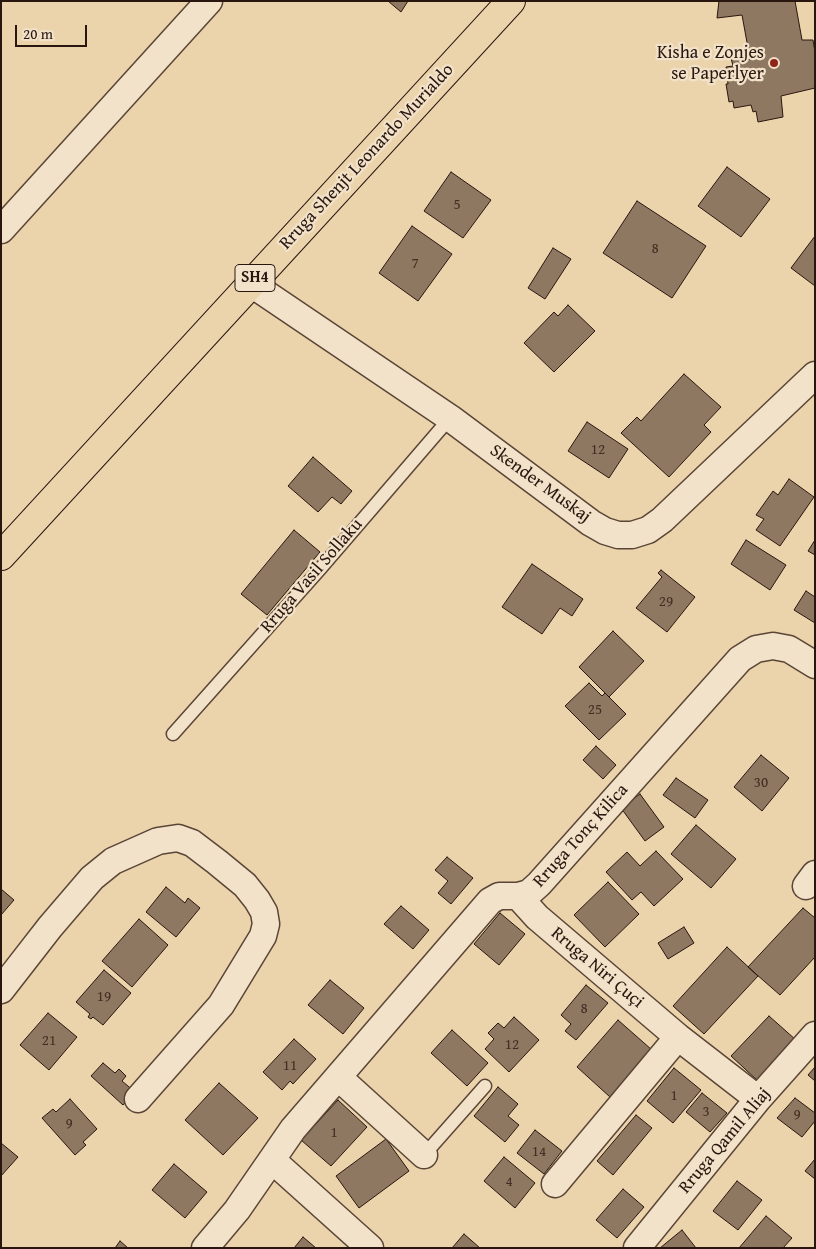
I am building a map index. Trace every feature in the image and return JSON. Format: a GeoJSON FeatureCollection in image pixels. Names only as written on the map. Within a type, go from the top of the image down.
{"type":"FeatureCollection","features":[{"type":"Feature","properties":{"kind":"main road","name":"Rruga Shenjt Leonardo Murialdo"},"geometry":{"type":"LineString","coordinates":[[1,556],[511,1]]}},
{"type":"Feature","properties":{"kind":"street"},"geometry":{"type":"LineString","coordinates":[[1,230],[209,1]]}},
{"type":"Feature","properties":{"kind":"street","name":"Skender Muskaj"},"geometry":{"type":"LineString","coordinates":[[250,283],[450,418],[591,523],[605,531],[618,535],[632,535],[648,530],[662,520],[815,376]]}},
{"type":"Feature","properties":{"kind":"street","name":"Rruga Tonç Kilica"},"geometry":{"type":"LineString","coordinates":[[205,1248],[237,1210],[293,1129],[490,901],[499,896],[518,896],[529,893],[539,884],[740,659],[756,649],[773,646],[789,649],[815,665]]}},
{"type":"Feature","properties":{"kind":"street"},"geometry":{"type":"LineString","coordinates":[[1,990],[50,927],[92,878],[113,861],[158,841],[178,838],[192,843],[217,862],[245,885],[257,900],[264,912],[266,924],[263,936],[220,1005],[138,1098]]}},
{"type":"Feature","properties":{"kind":"street","name":"Rruga Niri Çuçi"},"geometry":{"type":"LineString","coordinates":[[518,896],[537,917],[678,1037],[758,1099]]}},
{"type":"Feature","properties":{"kind":"street","name":"Rruga Qamil Aliaj"},"geometry":{"type":"LineString","coordinates":[[637,1248],[758,1099],[815,1035]]}},
{"type":"Feature","properties":{"kind":"street"},"geometry":{"type":"LineString","coordinates":[[555,1184],[678,1037]]}},
{"type":"Feature","properties":{"kind":"street"},"geometry":{"type":"LineString","coordinates":[[338,1077],[424,1155]]}},
{"type":"Feature","properties":{"kind":"street"},"geometry":{"type":"LineString","coordinates":[[272,1160],[370,1248]]}},
{"type":"Feature","properties":{"kind":"lane","name":"Rruga Vasil Sollaku"},"geometry":{"type":"LineString","coordinates":[[173,734],[450,418]]}},
{"type":"Feature","properties":{"kind":"lane"},"geometry":{"type":"LineString","coordinates":[[424,1155],[485,1086]]}},
{"type":"Feature","properties":{"kind":"building"},"geometry":{"type":"Polygon","coordinates":[[[388,1],[408,1],[401,12],[388,1]]]}},
{"type":"Feature","properties":{"kind":"building","name":"Kisha e Zonjes se Paperlyer"},"geometry":{"type":"Polygon","coordinates":[[[719,1],[795,1],[802,40],[813,40],[815,88],[781,96],[783,117],[758,122],[756,111],[753,112],[751,105],[734,108],[733,101],[729,102],[726,67],[733,66],[731,58],[746,56],[747,60],[750,59],[742,15],[717,18],[719,1]]]}},
{"type":"Feature","properties":{"kind":"building"},"geometry":{"type":"Polygon","coordinates":[[[727,167],[770,199],[741,237],[698,206],[727,167]]]}},
{"type":"Feature","properties":{"kind":"building"},"geometry":{"type":"Polygon","coordinates":[[[451,172],[491,200],[463,238],[424,211],[451,172]]]}},
{"type":"Feature","properties":{"kind":"building"},"geometry":{"type":"Polygon","coordinates":[[[637,201],[706,246],[672,298],[603,253],[637,201]]]}},
{"type":"Feature","properties":{"kind":"building"},"geometry":{"type":"Polygon","coordinates":[[[412,226],[452,254],[418,301],[379,273],[412,226]]]}},
{"type":"Feature","properties":{"kind":"building"},"geometry":{"type":"Polygon","coordinates":[[[815,236],[815,286],[791,268],[815,236]]]}},
{"type":"Feature","properties":{"kind":"building"},"geometry":{"type":"Polygon","coordinates":[[[553,248],[571,259],[545,299],[528,288],[553,248]]]}},
{"type":"Feature","properties":{"kind":"building"},"geometry":{"type":"Polygon","coordinates":[[[568,305],[595,331],[554,372],[524,343],[554,312],[558,316],[568,305]]]}},
{"type":"Feature","properties":{"kind":"building"},"geometry":{"type":"Polygon","coordinates":[[[684,374],[721,407],[704,425],[711,432],[669,477],[621,433],[637,417],[641,421],[684,374]]]}},
{"type":"Feature","properties":{"kind":"building"},"geometry":{"type":"Polygon","coordinates":[[[587,422],[628,449],[609,478],[568,451],[587,422]]]}},
{"type":"Feature","properties":{"kind":"building"},"geometry":{"type":"Polygon","coordinates":[[[313,457],[352,491],[341,504],[332,497],[318,512],[288,486],[313,457]]]}},
{"type":"Feature","properties":{"kind":"building"},"geometry":{"type":"Polygon","coordinates":[[[789,479],[814,497],[780,546],[756,530],[764,519],[756,515],[773,491],[778,495],[789,479]]]}},
{"type":"Feature","properties":{"kind":"building"},"geometry":{"type":"Polygon","coordinates":[[[294,530],[320,552],[267,615],[241,594],[294,530]]]}},
{"type":"Feature","properties":{"kind":"building"},"geometry":{"type":"Polygon","coordinates":[[[746,540],[786,565],[770,590],[731,564],[746,540]]]}},
{"type":"Feature","properties":{"kind":"building"},"geometry":{"type":"Polygon","coordinates":[[[815,540],[815,555],[808,551],[815,540]]]}},
{"type":"Feature","properties":{"kind":"building"},"geometry":{"type":"Polygon","coordinates":[[[532,564],[583,599],[572,616],[560,608],[542,634],[502,607],[532,564]]]}},
{"type":"Feature","properties":{"kind":"building"},"geometry":{"type":"Polygon","coordinates":[[[661,570],[695,597],[667,632],[636,608],[662,577],[658,573],[661,570]]]}},
{"type":"Feature","properties":{"kind":"building"},"geometry":{"type":"Polygon","coordinates":[[[806,591],[815,597],[815,623],[794,610],[806,591]]]}},
{"type":"Feature","properties":{"kind":"building"},"geometry":{"type":"Polygon","coordinates":[[[613,631],[644,661],[609,697],[579,667],[613,631]]]}},
{"type":"Feature","properties":{"kind":"building"},"geometry":{"type":"Polygon","coordinates":[[[589,683],[602,696],[605,693],[626,714],[599,740],[565,706],[589,683]]]}},
{"type":"Feature","properties":{"kind":"building"},"geometry":{"type":"Polygon","coordinates":[[[596,746],[616,765],[603,779],[583,760],[596,746]]]}},
{"type":"Feature","properties":{"kind":"building"},"geometry":{"type":"Polygon","coordinates":[[[761,755],[789,778],[762,811],[734,787],[761,755]]]}},
{"type":"Feature","properties":{"kind":"building"},"geometry":{"type":"Polygon","coordinates":[[[676,778],[708,800],[695,818],[663,795],[676,778]]]}},
{"type":"Feature","properties":{"kind":"building"},"geometry":{"type":"Polygon","coordinates":[[[640,794],[664,827],[645,841],[621,808],[640,794]]]}},
{"type":"Feature","properties":{"kind":"building"},"geometry":{"type":"Polygon","coordinates":[[[696,825],[736,859],[711,888],[671,854],[696,825]]]}},
{"type":"Feature","properties":{"kind":"building"},"geometry":{"type":"Polygon","coordinates":[[[656,851],[683,879],[654,906],[641,892],[632,900],[606,872],[627,852],[640,866],[656,851]]]}},
{"type":"Feature","properties":{"kind":"building"},"geometry":{"type":"Polygon","coordinates":[[[447,857],[473,878],[451,904],[438,893],[448,881],[435,870],[447,857]]]}},
{"type":"Feature","properties":{"kind":"building"},"geometry":{"type":"Polygon","coordinates":[[[608,882],[639,914],[605,947],[574,915],[608,882]]]}},
{"type":"Feature","properties":{"kind":"building"},"geometry":{"type":"Polygon","coordinates":[[[166,887],[185,903],[188,898],[200,908],[176,937],[146,912],[166,887]]]}},
{"type":"Feature","properties":{"kind":"building"},"geometry":{"type":"Polygon","coordinates":[[[1,889],[14,900],[1,915],[1,889]]]}},
{"type":"Feature","properties":{"kind":"building"},"geometry":{"type":"Polygon","coordinates":[[[401,906],[429,930],[413,949],[384,924],[401,906]]]}},
{"type":"Feature","properties":{"kind":"building"},"geometry":{"type":"Polygon","coordinates":[[[803,908],[815,918],[815,957],[780,995],[748,967],[803,908]]]}},
{"type":"Feature","properties":{"kind":"building"},"geometry":{"type":"Polygon","coordinates":[[[500,913],[525,934],[499,965],[474,944],[500,913]]]}},
{"type":"Feature","properties":{"kind":"building"},"geometry":{"type":"Polygon","coordinates":[[[139,919],[168,945],[132,987],[102,961],[139,919]]]}},
{"type":"Feature","properties":{"kind":"building"},"geometry":{"type":"Polygon","coordinates":[[[684,927],[694,943],[668,959],[658,943],[684,927]]]}},
{"type":"Feature","properties":{"kind":"building"},"geometry":{"type":"Polygon","coordinates":[[[727,947],[758,976],[704,1034],[673,1006],[727,947]]]}},
{"type":"Feature","properties":{"kind":"building"},"geometry":{"type":"Polygon","coordinates":[[[104,970],[131,993],[103,1025],[93,1017],[91,1019],[88,1017],[90,1014],[76,1002],[104,970]]]}},
{"type":"Feature","properties":{"kind":"building"},"geometry":{"type":"Polygon","coordinates":[[[330,980],[364,1008],[343,1034],[308,1005],[330,980]]]}},
{"type":"Feature","properties":{"kind":"building"},"geometry":{"type":"Polygon","coordinates":[[[586,985],[608,1003],[576,1040],[565,1031],[571,1024],[561,1015],[586,985]]]}},
{"type":"Feature","properties":{"kind":"building"},"geometry":{"type":"Polygon","coordinates":[[[48,1013],[77,1037],[49,1070],[20,1045],[48,1013]]]}},
{"type":"Feature","properties":{"kind":"building"},"geometry":{"type":"Polygon","coordinates":[[[769,1016],[796,1040],[758,1081],[731,1056],[769,1016]]]}},
{"type":"Feature","properties":{"kind":"building"},"geometry":{"type":"Polygon","coordinates":[[[514,1017],[539,1040],[509,1072],[485,1049],[494,1039],[488,1033],[498,1023],[504,1028],[514,1017]]]}},
{"type":"Feature","properties":{"kind":"building"},"geometry":{"type":"Polygon","coordinates":[[[618,1020],[652,1050],[610,1097],[577,1067],[618,1020]]]}},
{"type":"Feature","properties":{"kind":"building"},"geometry":{"type":"Polygon","coordinates":[[[452,1030],[488,1063],[467,1086],[431,1053],[452,1030]]]}},
{"type":"Feature","properties":{"kind":"building"},"geometry":{"type":"Polygon","coordinates":[[[294,1039],[316,1059],[293,1084],[290,1081],[282,1090],[263,1072],[294,1039]]]}},
{"type":"Feature","properties":{"kind":"building"},"geometry":{"type":"Polygon","coordinates":[[[103,1063],[115,1073],[119,1069],[126,1076],[122,1081],[135,1092],[123,1105],[91,1076],[103,1063]]]}},
{"type":"Feature","properties":{"kind":"building"},"geometry":{"type":"Polygon","coordinates":[[[815,1067],[815,1081],[808,1075],[815,1067]]]}},
{"type":"Feature","properties":{"kind":"building"},"geometry":{"type":"Polygon","coordinates":[[[674,1068],[701,1090],[673,1123],[647,1101],[674,1068]]]}},
{"type":"Feature","properties":{"kind":"building"},"geometry":{"type":"Polygon","coordinates":[[[219,1083],[258,1118],[223,1155],[185,1120],[219,1083]]]}},
{"type":"Feature","properties":{"kind":"building"},"geometry":{"type":"Polygon","coordinates":[[[498,1087],[518,1104],[508,1116],[519,1125],[505,1142],[474,1116],[498,1087]]]}},
{"type":"Feature","properties":{"kind":"building"},"geometry":{"type":"Polygon","coordinates":[[[702,1093],[727,1113],[710,1132],[686,1112],[702,1093]]]}},
{"type":"Feature","properties":{"kind":"building"},"geometry":{"type":"Polygon","coordinates":[[[795,1098],[815,1113],[815,1121],[802,1137],[777,1118],[795,1098]]]}},
{"type":"Feature","properties":{"kind":"building"},"geometry":{"type":"Polygon","coordinates":[[[70,1099],[97,1129],[83,1142],[86,1145],[75,1155],[42,1118],[53,1109],[56,1112],[70,1099]]]}},
{"type":"Feature","properties":{"kind":"building"},"geometry":{"type":"Polygon","coordinates":[[[338,1100],[367,1127],[331,1166],[301,1140],[338,1100]]]}},
{"type":"Feature","properties":{"kind":"building"},"geometry":{"type":"Polygon","coordinates":[[[636,1115],[652,1128],[613,1175],[597,1161],[636,1115]]]}},
{"type":"Feature","properties":{"kind":"building"},"geometry":{"type":"Polygon","coordinates":[[[535,1130],[562,1151],[544,1174],[517,1153],[535,1130]]]}},
{"type":"Feature","properties":{"kind":"building"},"geometry":{"type":"Polygon","coordinates":[[[386,1139],[409,1171],[359,1208],[336,1176],[386,1139]]]}},
{"type":"Feature","properties":{"kind":"building"},"geometry":{"type":"Polygon","coordinates":[[[1,1143],[18,1157],[1,1176],[1,1143]]]}},
{"type":"Feature","properties":{"kind":"building"},"geometry":{"type":"Polygon","coordinates":[[[504,1157],[535,1183],[515,1208],[484,1181],[504,1157]]]}},
{"type":"Feature","properties":{"kind":"building"},"geometry":{"type":"Polygon","coordinates":[[[815,1159],[815,1179],[805,1171],[815,1159]]]}},
{"type":"Feature","properties":{"kind":"building"},"geometry":{"type":"Polygon","coordinates":[[[174,1164],[207,1192],[185,1218],[152,1190],[174,1164]]]}},
{"type":"Feature","properties":{"kind":"building"},"geometry":{"type":"Polygon","coordinates":[[[737,1181],[762,1200],[738,1230],[713,1211],[737,1181]]]}},
{"type":"Feature","properties":{"kind":"building"},"geometry":{"type":"Polygon","coordinates":[[[623,1189],[644,1207],[617,1238],[596,1220],[623,1189]]]}},
{"type":"Feature","properties":{"kind":"building"},"geometry":{"type":"Polygon","coordinates":[[[766,1216],[792,1238],[783,1248],[739,1248],[766,1216]]]}},
{"type":"Feature","properties":{"kind":"building"},"geometry":{"type":"Polygon","coordinates":[[[682,1230],[696,1248],[660,1248],[682,1230]]]}},
{"type":"Feature","properties":{"kind":"building"},"geometry":{"type":"Polygon","coordinates":[[[464,1234],[480,1248],[452,1248],[464,1234]]]}},
{"type":"Feature","properties":{"kind":"building"},"geometry":{"type":"Polygon","coordinates":[[[303,1237],[316,1248],[294,1248],[303,1237]]]}},
{"type":"Feature","properties":{"kind":"building"},"geometry":{"type":"Polygon","coordinates":[[[120,1241],[128,1248],[115,1248],[120,1241]]]}},
{"type":"Feature","properties":{"kind":"place","name":"Kisha e Zonjes se Paperlyer"},"geometry":{"type":"Point","coordinates":[774,63]}}]}
